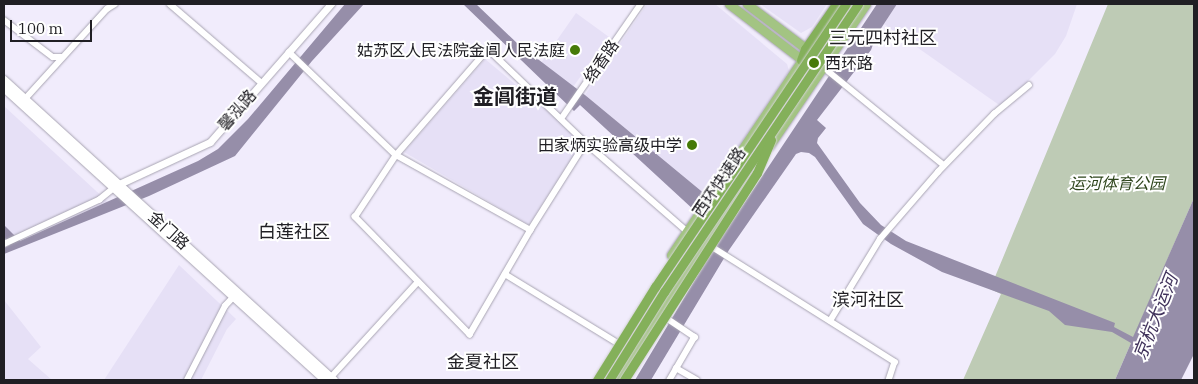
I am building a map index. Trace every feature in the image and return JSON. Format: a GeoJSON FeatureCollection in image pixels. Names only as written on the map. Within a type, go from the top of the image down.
{"type":"FeatureCollection","features":[{"type":"Feature","properties":{"kind":"highway"},"geometry":{"type":"LineString","coordinates":[[801,60],[810,52],[837,4]]}},
{"type":"Feature","properties":{"kind":"highway","name":"西环快速路"},"geometry":{"type":"LineString","coordinates":[[597,380],[655,287],[847,4]]}},
{"type":"Feature","properties":{"kind":"highway","name":"西环快速路"},"geometry":{"type":"LineString","coordinates":[[609,380],[664,292],[858,4]]}},
{"type":"Feature","properties":{"kind":"highway"},"geometry":{"type":"LineString","coordinates":[[624,380],[757,173],[780,118]]}},
{"type":"Feature","properties":{"kind":"main road"},"geometry":{"type":"LineString","coordinates":[[729,4],[809,66],[824,69]]}},
{"type":"Feature","properties":{"kind":"main road"},"geometry":{"type":"LineString","coordinates":[[747,4],[810,52],[824,69]]}},
{"type":"Feature","properties":{"kind":"main road"},"geometry":{"type":"LineString","coordinates":[[752,172],[759,139],[809,66],[810,52],[848,8],[847,4]]}},
{"type":"Feature","properties":{"kind":"main road"},"geometry":{"type":"LineString","coordinates":[[618,380],[659,312],[709,245],[752,172],[824,69],[866,4]]}},
{"type":"Feature","properties":{"kind":"main road"},"geometry":{"type":"LineString","coordinates":[[593,380],[687,231],[801,60]]}},
{"type":"Feature","properties":{"kind":"main road","name":"金门路"},"geometry":{"type":"LineString","coordinates":[[4,80],[117,186]]}},
{"type":"Feature","properties":{"kind":"main road","name":"金门路"},"geometry":{"type":"LineString","coordinates":[[4,88],[125,193],[318,370]]}},
{"type":"Feature","properties":{"kind":"main road"},"geometry":{"type":"LineString","coordinates":[[318,370],[341,380]]}},
{"type":"Feature","properties":{"kind":"main road"},"geometry":{"type":"LineString","coordinates":[[318,370],[324,380]]}},
{"type":"Feature","properties":{"kind":"street"},"geometry":{"type":"LineString","coordinates":[[25,99],[107,9],[114,4]]}},
{"type":"Feature","properties":{"kind":"street"},"geometry":{"type":"LineString","coordinates":[[170,4],[262,83]]}},
{"type":"Feature","properties":{"kind":"street","name":"馨泓路"},"geometry":{"type":"LineString","coordinates":[[117,186],[210,142],[262,83],[292,55],[331,4]]}},
{"type":"Feature","properties":{"kind":"street","name":"络香路"},"geometry":{"type":"LineString","coordinates":[[561,119],[641,4]]}},
{"type":"Feature","properties":{"kind":"street"},"geometry":{"type":"LineString","coordinates":[[4,20],[52,57],[62,58]]}},
{"type":"Feature","properties":{"kind":"street"},"geometry":{"type":"LineString","coordinates":[[586,143],[531,230],[470,335],[355,217],[396,155],[488,49],[586,143],[687,231],[895,362],[889,380]]}},
{"type":"Feature","properties":{"kind":"street"},"geometry":{"type":"LineString","coordinates":[[292,55],[396,155],[531,230]]}},
{"type":"Feature","properties":{"kind":"street"},"geometry":{"type":"LineString","coordinates":[[824,69],[944,165]]}},
{"type":"Feature","properties":{"kind":"street"},"geometry":{"type":"LineString","coordinates":[[830,321],[880,239],[944,165],[994,114],[1030,85]]}},
{"type":"Feature","properties":{"kind":"street"},"geometry":{"type":"LineString","coordinates":[[4,244],[99,200],[117,186]]}},
{"type":"Feature","properties":{"kind":"street"},"geometry":{"type":"LineString","coordinates":[[505,274],[616,342]]}},
{"type":"Feature","properties":{"kind":"street"},"geometry":{"type":"LineString","coordinates":[[333,378],[418,282]]}},
{"type":"Feature","properties":{"kind":"street"},"geometry":{"type":"LineString","coordinates":[[187,380],[225,306],[236,294]]}},
{"type":"Feature","properties":{"kind":"street"},"geometry":{"type":"LineString","coordinates":[[642,301],[659,312],[669,322],[695,337],[670,380]]}},
{"type":"Feature","properties":{"kind":"street"},"geometry":{"type":"LineString","coordinates":[[676,368],[697,380]]}},
{"type":"Feature","properties":{"kind":"shaded area","name":"田家炳实验高级中学"},"geometry":{"type":"Polygon","coordinates":[[[647,4],[715,4],[787,64],[789,71],[706,195],[585,95],[647,4]]]}},
{"type":"Feature","properties":{"kind":"shaded area"},"geometry":{"type":"Polygon","coordinates":[[[760,4],[827,4],[812,27],[801,33],[760,4]]]}},
{"type":"Feature","properties":{"kind":"shaded area"},"geometry":{"type":"Polygon","coordinates":[[[897,4],[1077,4],[1066,36],[1055,54],[1002,107],[884,24],[897,4]]]}},
{"type":"Feature","properties":{"kind":"shaded area","name":"姑苏区人民法院金阊人民法庭"},"geometry":{"type":"Polygon","coordinates":[[[576,13],[609,37],[573,87],[541,63],[576,13]]]}},
{"type":"Feature","properties":{"kind":"shaded area"},"geometry":{"type":"Polygon","coordinates":[[[485,59],[581,139],[580,145],[529,225],[404,152],[485,59]]]}},
{"type":"Feature","properties":{"kind":"shaded area"},"geometry":{"type":"Polygon","coordinates":[[[4,106],[108,202],[4,248],[4,106]]]}},
{"type":"Feature","properties":{"kind":"shaded area"},"geometry":{"type":"Polygon","coordinates":[[[179,265],[236,319],[227,329],[201,380],[104,380],[179,265]]]}},
{"type":"Feature","properties":{"kind":"shaded area"},"geometry":{"type":"Polygon","coordinates":[[[4,300],[41,347],[28,359],[52,380],[4,380],[4,300]]]}},
{"type":"Feature","properties":{"kind":"green space","name":"运河体育公园"},"geometry":{"type":"Polygon","coordinates":[[[1108,4],[1194,4],[1194,198],[1115,380],[963,380],[1001,294],[990,289],[1108,4]]]}},
{"type":"Feature","properties":{"kind":"water"},"geometry":{"type":"Polygon","coordinates":[[[345,4],[364,4],[312,61],[235,156],[149,196],[4,254],[4,248],[10,245],[4,237],[4,225],[20,241],[198,161],[218,149],[248,119],[345,4]]]}},
{"type":"Feature","properties":{"kind":"water"},"geometry":{"type":"Polygon","coordinates":[[[463,4],[476,4],[518,44],[585,95],[706,195],[695,211],[580,105],[574,111],[463,4]]]}},
{"type":"Feature","properties":{"kind":"water","name":"京杭大运河"},"geometry":{"type":"Polygon","coordinates":[[[877,4],[897,4],[876,36],[871,50],[817,120],[826,128],[818,138],[817,143],[860,203],[881,225],[906,241],[1115,323],[1114,327],[1133,337],[1194,198],[1194,354],[1181,380],[1115,380],[1131,343],[1112,332],[1065,325],[1049,311],[942,272],[891,244],[863,224],[815,157],[809,153],[801,152],[796,154],[729,250],[651,380],[635,380],[711,253],[877,4]]]}},
{"type":"Feature","properties":{"kind":"place","name":"姑苏区人民法院金阊人民法庭"},"geometry":{"type":"Point","coordinates":[575,50]}},
{"type":"Feature","properties":{"kind":"place","name":"西环路"},"geometry":{"type":"Point","coordinates":[814,63]}},
{"type":"Feature","properties":{"kind":"place","name":"田家炳实验高级中学"},"geometry":{"type":"Point","coordinates":[692,145]}},
{"type":"Feature","properties":{"kind":"district","name":"三元四村社区"},"geometry":{"type":"Point","coordinates":[883,38]}},
{"type":"Feature","properties":{"kind":"district","name":"金阊街道"},"geometry":{"type":"Point","coordinates":[515,96]}},
{"type":"Feature","properties":{"kind":"district","name":"白莲社区"},"geometry":{"type":"Point","coordinates":[294,232]}},
{"type":"Feature","properties":{"kind":"district","name":"滨河社区"},"geometry":{"type":"Point","coordinates":[868,300]}},
{"type":"Feature","properties":{"kind":"district","name":"金夏社区"},"geometry":{"type":"Point","coordinates":[483,362]}}]}
